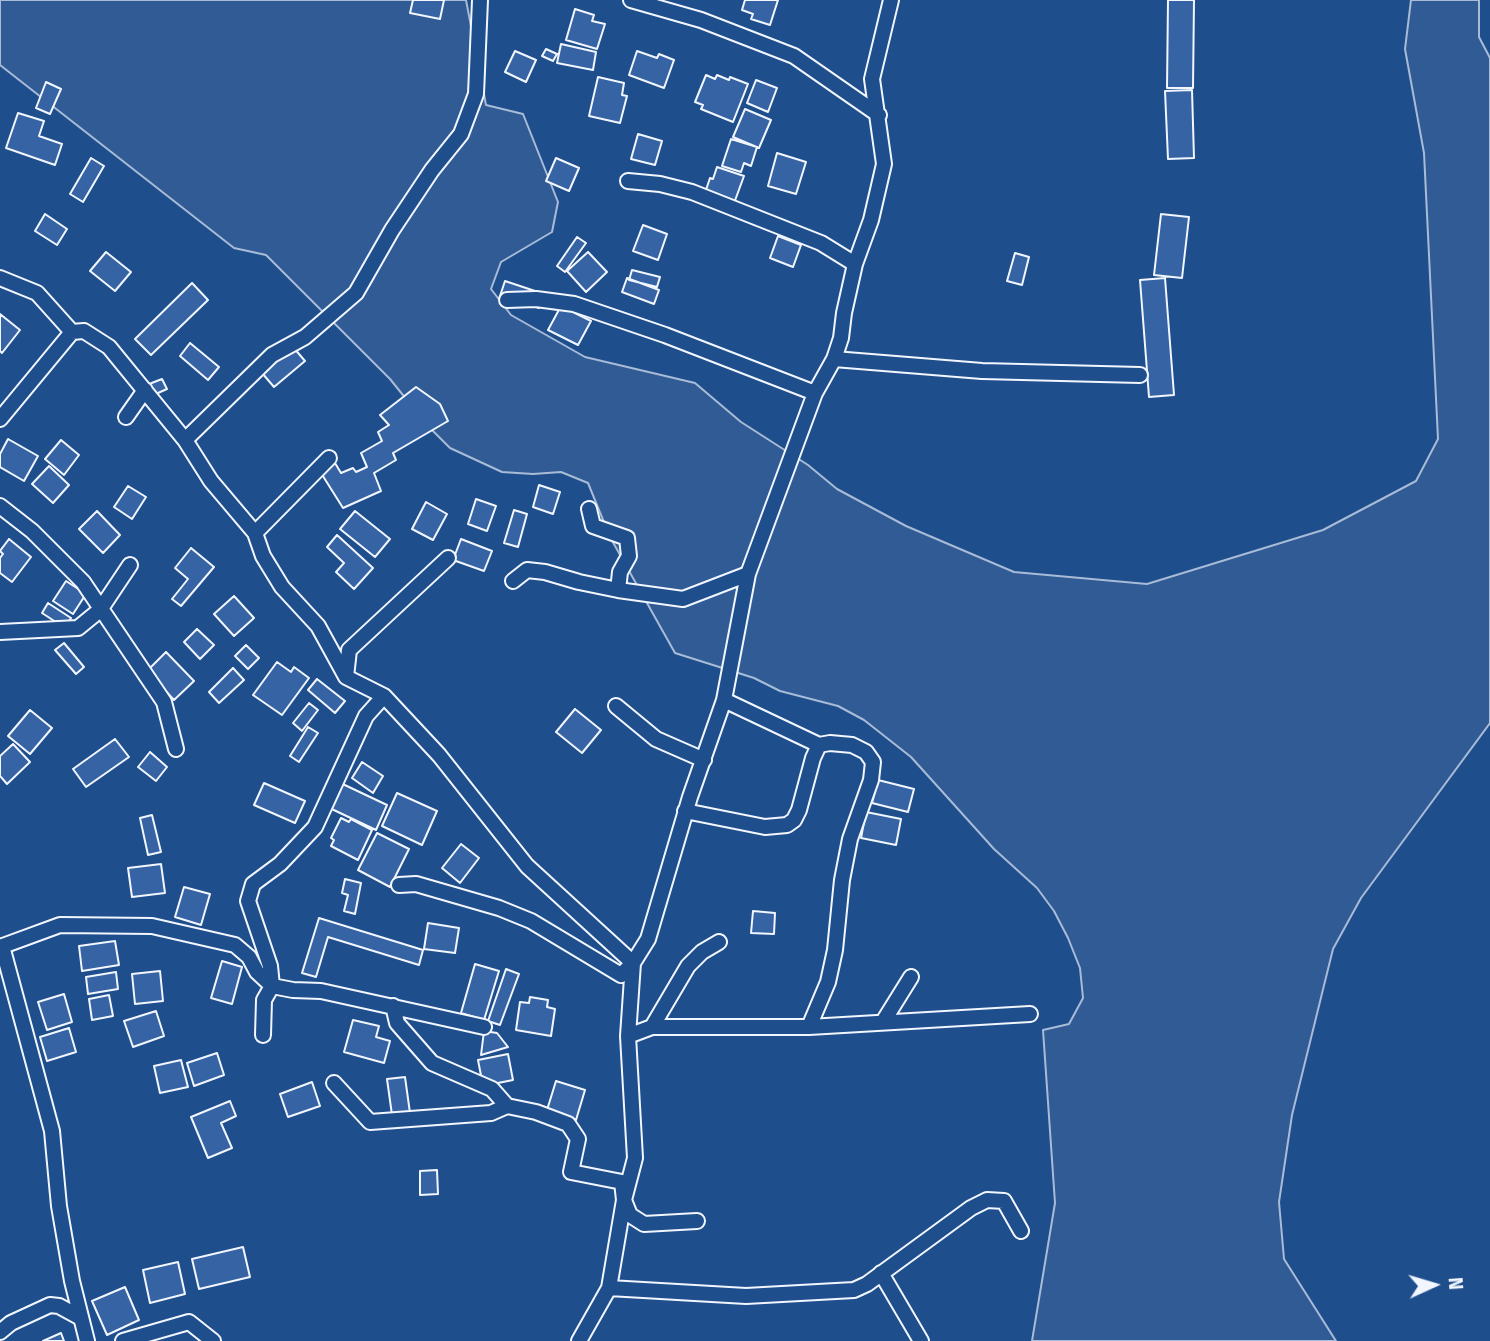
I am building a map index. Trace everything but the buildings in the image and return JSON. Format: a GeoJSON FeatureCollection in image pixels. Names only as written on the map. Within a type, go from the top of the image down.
{"type":"FeatureCollection","features":[{"type":"Feature","properties":{"kind":"street"},"geometry":{"type":"LineString","coordinates":[[186,440],[272,355],[305,337],[356,293],[392,230],[432,170],[461,134],[476,94],[480,0]]}},
{"type":"Feature","properties":{"kind":"street"},"geometry":{"type":"LineString","coordinates":[[631,0],[701,20],[794,56],[879,115]]}},
{"type":"Feature","properties":{"kind":"street"},"geometry":{"type":"LineString","coordinates":[[399,885],[416,884],[499,908],[531,921],[621,975],[633,963],[648,939],[685,811],[724,700],[748,574],[815,393],[834,359],[841,338],[855,264],[871,220],[884,164],[872,79],[891,0]]}},
{"type":"Feature","properties":{"kind":"street"},"geometry":{"type":"LineString","coordinates":[[628,181],[660,184],[692,192],[821,243],[855,264]]}},
{"type":"Feature","properties":{"kind":"street"},"geometry":{"type":"LineString","coordinates":[[0,278],[37,293],[72,332]]}},
{"type":"Feature","properties":{"kind":"street"},"geometry":{"type":"LineString","coordinates":[[507,300],[536,299],[573,304],[665,335],[815,393]]}},
{"type":"Feature","properties":{"kind":"street"},"geometry":{"type":"LineString","coordinates":[[0,419],[72,332],[84,331],[110,347],[186,440],[211,481],[256,533],[263,556],[282,587],[318,626],[346,677],[384,696],[439,755],[527,866],[633,963]]}},
{"type":"Feature","properties":{"kind":"street"},"geometry":{"type":"LineString","coordinates":[[834,359],[982,371],[1140,375]]}},
{"type":"Feature","properties":{"kind":"street"},"geometry":{"type":"LineString","coordinates":[[126,417],[145,390]]}},
{"type":"Feature","properties":{"kind":"street"},"geometry":{"type":"LineString","coordinates":[[256,533],[329,458]]}},
{"type":"Feature","properties":{"kind":"street"},"geometry":{"type":"LineString","coordinates":[[0,506],[32,531],[83,582],[164,702],[176,749]]}},
{"type":"Feature","properties":{"kind":"street"},"geometry":{"type":"LineString","coordinates":[[589,509],[593,526],[627,538],[629,556],[620,572],[618,590]]}},
{"type":"Feature","properties":{"kind":"street"},"geometry":{"type":"LineString","coordinates":[[346,677],[349,650],[448,558]]}},
{"type":"Feature","properties":{"kind":"street"},"geometry":{"type":"LineString","coordinates":[[0,632],[78,628],[100,610],[130,565]]}},
{"type":"Feature","properties":{"kind":"street"},"geometry":{"type":"LineString","coordinates":[[513,581],[527,570],[618,590],[683,599],[748,574]]}},
{"type":"Feature","properties":{"kind":"street"},"geometry":{"type":"LineString","coordinates":[[263,1035],[264,1000],[272,986],[270,966],[248,901],[253,884],[280,864],[315,827],[366,716],[384,696]]}},
{"type":"Feature","properties":{"kind":"street"},"geometry":{"type":"LineString","coordinates":[[724,700],[819,745],[852,745],[866,752],[873,762],[871,780],[850,839],[828,982],[809,1027]]}},
{"type":"Feature","properties":{"kind":"street"},"geometry":{"type":"LineString","coordinates":[[617,706],[656,739],[704,760]]}},
{"type":"Feature","properties":{"kind":"street"},"geometry":{"type":"LineString","coordinates":[[685,811],[765,827],[786,825],[794,820],[799,810],[819,745]]}},
{"type":"Feature","properties":{"kind":"street"},"geometry":{"type":"LineString","coordinates":[[87,1341],[72,1281],[59,1206],[52,1131],[1,946],[60,925],[152,926],[234,945],[249,957],[257,972],[272,986],[321,991],[484,1027]]}},
{"type":"Feature","properties":{"kind":"street"},"geometry":{"type":"LineString","coordinates":[[652,1027],[688,966],[702,952],[719,942]]}},
{"type":"Feature","properties":{"kind":"street"},"geometry":{"type":"LineString","coordinates":[[579,1341],[609,1288],[624,1200],[635,1158],[628,1036],[633,963]]}},
{"type":"Feature","properties":{"kind":"street"},"geometry":{"type":"LineString","coordinates":[[883,1022],[911,977]]}},
{"type":"Feature","properties":{"kind":"street"},"geometry":{"type":"LineString","coordinates":[[393,1006],[397,1023],[432,1063],[492,1089],[507,1106]]}},
{"type":"Feature","properties":{"kind":"street"},"geometry":{"type":"LineString","coordinates":[[628,1036],[652,1027],[809,1027],[1030,1014]]}},
{"type":"Feature","properties":{"kind":"street"},"geometry":{"type":"LineString","coordinates":[[334,1083],[370,1122],[491,1113],[507,1106],[536,1112],[568,1124],[578,1139],[571,1172],[622,1182],[624,1200],[630,1215],[644,1224],[697,1221]]}},
{"type":"Feature","properties":{"kind":"street"},"geometry":{"type":"LineString","coordinates":[[609,1288],[746,1296],[854,1290],[867,1284],[971,1208],[987,1200],[1004,1201],[1021,1231]]}},
{"type":"Feature","properties":{"kind":"street"},"geometry":{"type":"LineString","coordinates":[[881,1273],[921,1341]]}},
{"type":"Feature","properties":{"kind":"street"},"geometry":{"type":"LineString","coordinates":[[0,1332],[11,1323],[50,1305],[59,1306],[81,1318]]}},
{"type":"Feature","properties":{"kind":"street"},"geometry":{"type":"LineString","coordinates":[[123,1341],[189,1322],[213,1341]]}},
{"type":"Feature","properties":{"kind":"shaded area"},"geometry":{"type":"Polygon","coordinates":[[[0,0],[466,0],[486,105],[523,114],[558,202],[552,232],[501,262],[491,289],[511,315],[585,357],[695,383],[741,422],[808,465],[837,489],[906,526],[1014,572],[1147,584],[1323,530],[1416,481],[1438,439],[1424,153],[1405,49],[1411,0],[1479,0],[1479,37],[1490,58],[1490,723],[1361,898],[1333,949],[1292,1115],[1279,1202],[1284,1259],[1336,1341],[1032,1341],[1055,1203],[1043,1030],[1069,1024],[1083,998],[1080,968],[1068,938],[1054,911],[1037,888],[994,849],[911,757],[864,720],[838,706],[780,691],[754,678],[675,653],[610,537],[588,483],[561,472],[502,472],[450,448],[427,425],[390,379],[266,255],[234,248],[0,65],[0,0]]]}}]}
